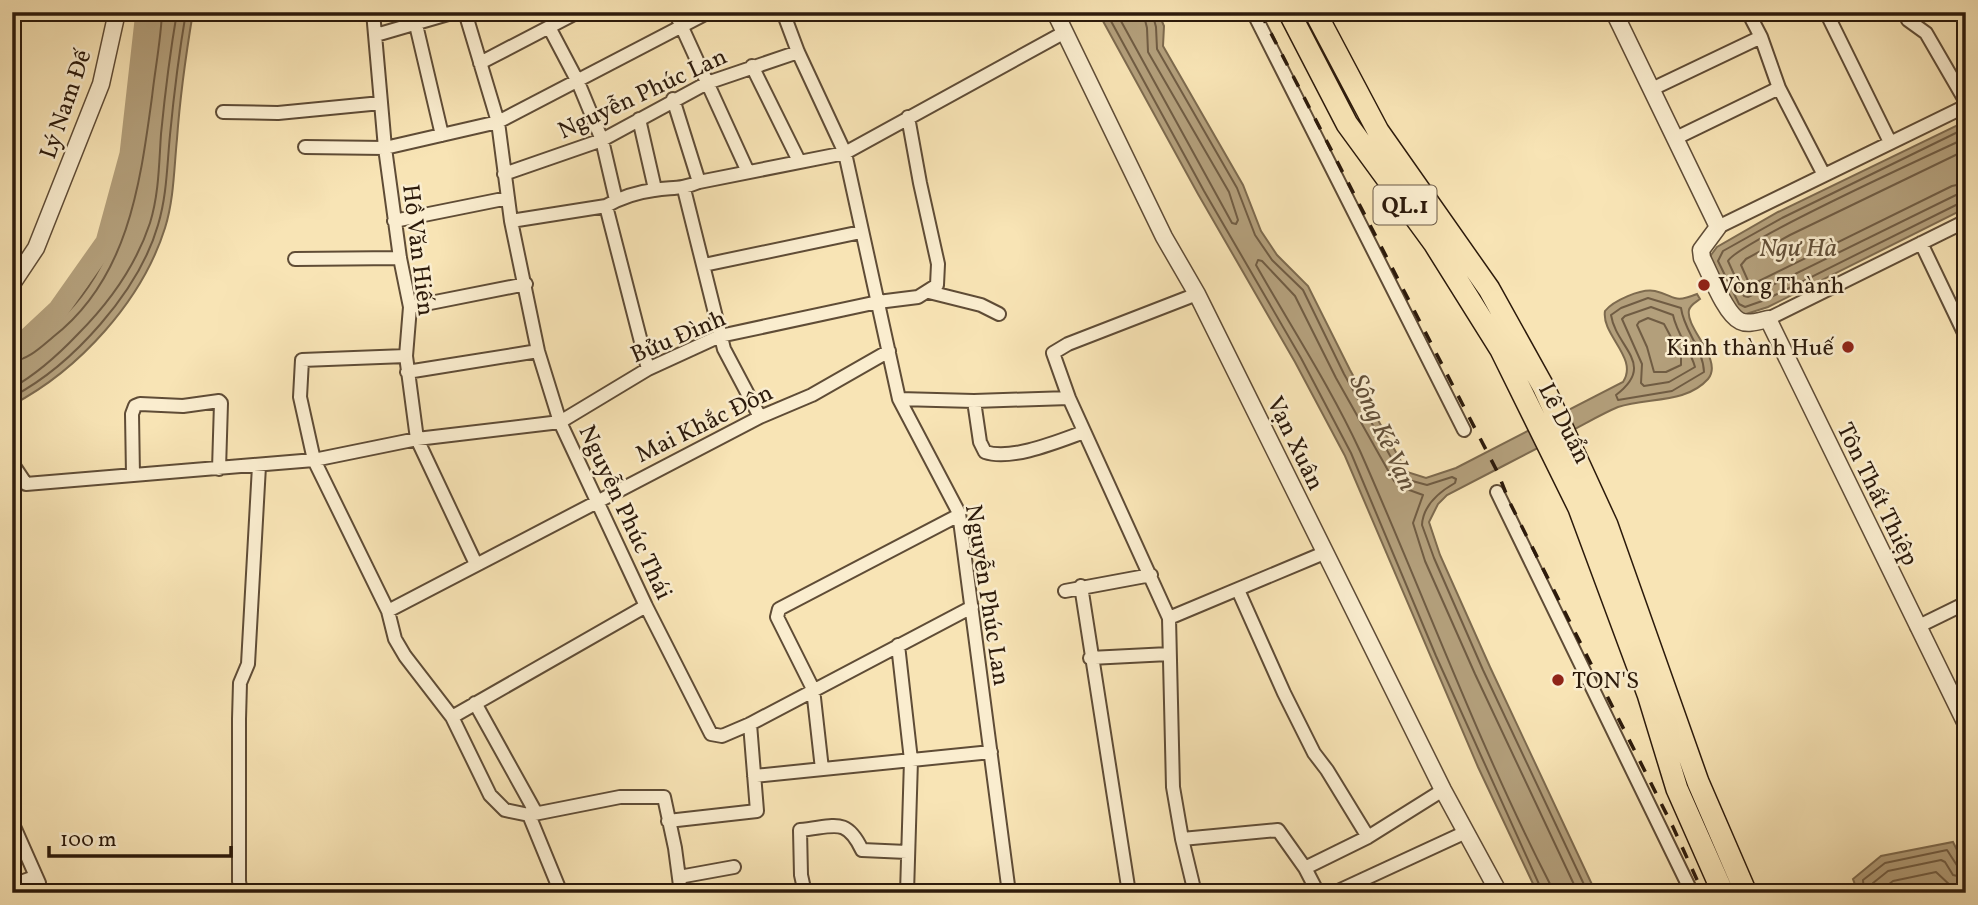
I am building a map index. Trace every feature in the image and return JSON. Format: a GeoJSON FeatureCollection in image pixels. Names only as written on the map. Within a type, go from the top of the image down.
{"type":"FeatureCollection","features":[{"type":"Feature","properties":{"kind":"main road","name":"Lê Duẩn"},"geometry":{"type":"LineString","coordinates":[[1289,12],[1347,124],[1434,243],[1501,350],[1522,398],[1579,508],[1652,706],[1677,789],[1723,893]]}},
{"type":"Feature","properties":{"kind":"main road","name":"Lê Duẩn"},"geometry":{"type":"LineString","coordinates":[[1315,12],[1378,131],[1489,289],[1571,443],[1607,525],[1698,782],[1746,893]]}},
{"type":"Feature","properties":{"kind":"main road"},"geometry":{"type":"LineString","coordinates":[[1677,789],[1698,782]]}},
{"type":"Feature","properties":{"kind":"street","name":"Lý Nam Đế"},"geometry":{"type":"LineString","coordinates":[[12,284],[36,248],[101,83],[117,12]]}},
{"type":"Feature","properties":{"kind":"street","name":"Hồ Văn Hiến"},"geometry":{"type":"LineString","coordinates":[[373,12],[394,221],[410,307],[406,356],[417,439],[477,564]]}},
{"type":"Feature","properties":{"kind":"street"},"geometry":{"type":"LineString","coordinates":[[376,35],[414,18],[454,12]]}},
{"type":"Feature","properties":{"kind":"street","name":"Nguyễn Phúc Thái"},"geometry":{"type":"LineString","coordinates":[[465,12],[498,122],[511,221],[538,351],[560,422],[646,606],[711,734],[722,736],[750,724],[972,607]]}},
{"type":"Feature","properties":{"kind":"street"},"geometry":{"type":"LineString","coordinates":[[480,62],[578,12]]}},
{"type":"Feature","properties":{"kind":"street"},"geometry":{"type":"LineString","coordinates":[[675,12],[748,172]]}},
{"type":"Feature","properties":{"kind":"street"},"geometry":{"type":"LineString","coordinates":[[305,147],[385,148],[498,122],[709,12]]}},
{"type":"Feature","properties":{"kind":"street","name":"Nguyễn Phúc Lan"},"geometry":{"type":"LineString","coordinates":[[783,12],[798,52],[845,153],[899,398],[959,515],[1009,893]]}},
{"type":"Feature","properties":{"kind":"street","name":"Vạn Xuân"},"geometry":{"type":"LineString","coordinates":[[1055,12],[1164,237],[1197,294],[1443,790],[1499,893]]}},
{"type":"Feature","properties":{"kind":"street"},"geometry":{"type":"LineString","coordinates":[[1253,12],[1464,430]]}},
{"type":"Feature","properties":{"kind":"street"},"geometry":{"type":"LineString","coordinates":[[1614,12],[1718,227]]}},
{"type":"Feature","properties":{"kind":"street"},"geometry":{"type":"LineString","coordinates":[[1748,12],[1761,37],[1779,88],[1824,175]]}},
{"type":"Feature","properties":{"kind":"street"},"geometry":{"type":"LineString","coordinates":[[1826,12],[1891,142]]}},
{"type":"Feature","properties":{"kind":"street"},"geometry":{"type":"LineString","coordinates":[[1904,12],[1908,20],[1926,33],[1966,104],[1718,227],[1701,250],[1702,258],[1731,314],[1741,322],[1752,323],[1768,319],[1966,221]]}},
{"type":"Feature","properties":{"kind":"street"},"geometry":{"type":"LineString","coordinates":[[414,18],[442,135]]}},
{"type":"Feature","properties":{"kind":"street"},"geometry":{"type":"LineString","coordinates":[[549,27],[578,82],[602,140],[611,203],[648,369]]}},
{"type":"Feature","properties":{"kind":"street"},"geometry":{"type":"LineString","coordinates":[[511,221],[611,203],[655,189],[684,189],[699,182],[845,153],[1065,32]]}},
{"type":"Feature","properties":{"kind":"street"},"geometry":{"type":"LineString","coordinates":[[1653,89],[1761,37]]}},
{"type":"Feature","properties":{"kind":"street","name":"Nguyễn Phúc Lan"},"geometry":{"type":"LineString","coordinates":[[504,174],[602,140],[706,83],[798,52]]}},
{"type":"Feature","properties":{"kind":"street"},"geometry":{"type":"LineString","coordinates":[[752,66],[799,161]]}},
{"type":"Feature","properties":{"kind":"street"},"geometry":{"type":"LineString","coordinates":[[1676,138],[1779,88]]}},
{"type":"Feature","properties":{"kind":"street"},"geometry":{"type":"LineString","coordinates":[[673,99],[699,182]]}},
{"type":"Feature","properties":{"kind":"street"},"geometry":{"type":"LineString","coordinates":[[223,112],[278,113],[381,103]]}},
{"type":"Feature","properties":{"kind":"street"},"geometry":{"type":"LineString","coordinates":[[908,117],[938,264],[937,285],[929,292]]}},
{"type":"Feature","properties":{"kind":"street"},"geometry":{"type":"LineString","coordinates":[[639,118],[655,189]]}},
{"type":"Feature","properties":{"kind":"street"},"geometry":{"type":"LineString","coordinates":[[684,189],[724,349],[760,417]]}},
{"type":"Feature","properties":{"kind":"street"},"geometry":{"type":"LineString","coordinates":[[394,221],[508,198]]}},
{"type":"Feature","properties":{"kind":"street"},"geometry":{"type":"LineString","coordinates":[[704,265],[861,232]]}},
{"type":"Feature","properties":{"kind":"street"},"geometry":{"type":"LineString","coordinates":[[1921,243],[1966,337]]}},
{"type":"Feature","properties":{"kind":"street"},"geometry":{"type":"LineString","coordinates":[[295,259],[400,258]]}},
{"type":"Feature","properties":{"kind":"street"},"geometry":{"type":"LineString","coordinates":[[410,307],[526,284]]}},
{"type":"Feature","properties":{"kind":"street"},"geometry":{"type":"LineString","coordinates":[[929,292],[981,305],[999,314]]}},
{"type":"Feature","properties":{"kind":"street","name":"Bửu Đình"},"geometry":{"type":"LineString","coordinates":[[12,463],[26,484],[314,460],[417,439],[560,422],[648,369],[720,336],[878,302],[918,297],[929,292]]}},
{"type":"Feature","properties":{"kind":"street"},"geometry":{"type":"LineString","coordinates":[[1195,893],[1173,788],[1169,618],[1069,398],[1053,353],[1068,344],[1197,294]]}},
{"type":"Feature","properties":{"kind":"street","name":"Tôn Thất Thiệp"},"geometry":{"type":"LineString","coordinates":[[1768,319],[1966,724]]}},
{"type":"Feature","properties":{"kind":"street"},"geometry":{"type":"LineString","coordinates":[[407,372],[538,351]]}},
{"type":"Feature","properties":{"kind":"street","name":"Mai Khắc Đôn"},"geometry":{"type":"LineString","coordinates":[[388,611],[597,500],[760,417],[812,395],[889,351]]}},
{"type":"Feature","properties":{"kind":"street"},"geometry":{"type":"LineString","coordinates":[[406,356],[302,360],[300,397],[314,460],[388,611],[395,639],[452,717],[489,795],[505,810],[533,814],[620,797],[664,797],[681,893]]}},
{"type":"Feature","properties":{"kind":"street"},"geometry":{"type":"LineString","coordinates":[[899,398],[974,401],[1069,398]]}},
{"type":"Feature","properties":{"kind":"street"},"geometry":{"type":"LineString","coordinates":[[133,475],[132,414],[135,406],[140,404],[183,406],[219,401],[219,469]]}},
{"type":"Feature","properties":{"kind":"street"},"geometry":{"type":"LineString","coordinates":[[974,401],[980,442],[985,452],[990,454],[1042,446],[1084,432]]}},
{"type":"Feature","properties":{"kind":"street"},"geometry":{"type":"LineString","coordinates":[[241,893],[240,683],[248,664],[259,466]]}},
{"type":"Feature","properties":{"kind":"street"},"geometry":{"type":"LineString","coordinates":[[1497,492],[1692,893]]}},
{"type":"Feature","properties":{"kind":"street"},"geometry":{"type":"LineString","coordinates":[[822,769],[813,689],[777,617],[779,610],[959,515]]}},
{"type":"Feature","properties":{"kind":"street"},"geometry":{"type":"LineString","coordinates":[[1169,618],[1324,552]]}},
{"type":"Feature","properties":{"kind":"street"},"geometry":{"type":"LineString","coordinates":[[1065,591],[1151,575]]}},
{"type":"Feature","properties":{"kind":"street"},"geometry":{"type":"LineString","coordinates":[[1081,586],[1090,658],[1129,893]]}},
{"type":"Feature","properties":{"kind":"street"},"geometry":{"type":"LineString","coordinates":[[1238,590],[1314,753],[1368,837]]}},
{"type":"Feature","properties":{"kind":"street"},"geometry":{"type":"LineString","coordinates":[[1917,627],[1966,603]]}},
{"type":"Feature","properties":{"kind":"street"},"geometry":{"type":"LineString","coordinates":[[452,717],[646,606]]}},
{"type":"Feature","properties":{"kind":"street"},"geometry":{"type":"LineString","coordinates":[[898,645],[911,760],[907,893]]}},
{"type":"Feature","properties":{"kind":"street"},"geometry":{"type":"LineString","coordinates":[[1090,658],[1169,654]]}},
{"type":"Feature","properties":{"kind":"street"},"geometry":{"type":"LineString","coordinates":[[475,703],[533,814],[561,893]]}},
{"type":"Feature","properties":{"kind":"street"},"geometry":{"type":"LineString","coordinates":[[668,821],[757,811],[750,724]]}},
{"type":"Feature","properties":{"kind":"street"},"geometry":{"type":"LineString","coordinates":[[754,776],[991,752]]}},
{"type":"Feature","properties":{"kind":"street"},"geometry":{"type":"LineString","coordinates":[[1306,868],[1368,837],[1443,790]]}},
{"type":"Feature","properties":{"kind":"street"},"geometry":{"type":"LineString","coordinates":[[12,822],[41,888]]}},
{"type":"Feature","properties":{"kind":"street"},"geometry":{"type":"LineString","coordinates":[[806,893],[801,875],[800,830],[844,826],[854,832],[862,850],[907,852]]}},
{"type":"Feature","properties":{"kind":"street"},"geometry":{"type":"LineString","coordinates":[[1182,839],[1278,830],[1306,868],[1318,893]]}},
{"type":"Feature","properties":{"kind":"street"},"geometry":{"type":"LineString","coordinates":[[1334,893],[1466,832]]}},
{"type":"Feature","properties":{"kind":"street"},"geometry":{"type":"LineString","coordinates":[[679,877],[734,867]]}},
{"type":"Feature","properties":{"kind":"street"},"geometry":{"type":"LineString","coordinates":[[12,884],[29,878],[35,879],[41,888]]}},
{"type":"Feature","properties":{"kind":"water"},"geometry":{"type":"Polygon","coordinates":[[[146,12],[193,12],[172,195],[165,228],[141,282],[105,331],[61,373],[12,405],[12,346],[52,320],[82,285],[103,245],[119,200],[136,104],[146,12]]]}},
{"type":"Feature","properties":{"kind":"water","name":"Sông Kẻ Vạn"},"geometry":{"type":"Polygon","coordinates":[[[1098,12],[1158,12],[1164,26],[1163,46],[1243,185],[1261,231],[1277,255],[1308,286],[1350,370],[1407,472],[1426,478],[1456,468],[1623,382],[1627,373],[1626,364],[1605,320],[1605,311],[1614,303],[1635,293],[1649,291],[1678,299],[1697,294],[1700,299],[1690,308],[1689,317],[1708,354],[1712,371],[1699,387],[1689,393],[1629,404],[1604,414],[1447,495],[1438,504],[1429,522],[1440,555],[1490,667],[1596,893],[1537,893],[1478,767],[1345,456],[1098,12]]]}},
{"type":"Feature","properties":{"kind":"water","name":"Ngự Hà"},"geometry":{"type":"Polygon","coordinates":[[[1966,121],[1966,208],[1768,307],[1743,315],[1734,310],[1711,263],[1711,255],[1717,247],[1778,212],[1966,121]]]}},
{"type":"Feature","properties":{"kind":"water"},"geometry":{"type":"Polygon","coordinates":[[[1953,842],[1966,868],[1966,893],[1858,893],[1853,879],[1881,856],[1953,842]]]}},
{"type":"Feature","properties":{"kind":"waterway"},"geometry":{"type":"LineString","coordinates":[[12,353],[58,310],[106,242],[130,154],[146,12]]}},
{"type":"Feature","properties":{"kind":"railway"},"geometry":{"type":"LineString","coordinates":[[1260,12],[1498,473],[1509,501],[1673,827],[1703,893]]}},
{"type":"Feature","properties":{"kind":"place","name":"Vòng Thành"},"geometry":{"type":"Point","coordinates":[1704,285]}},
{"type":"Feature","properties":{"kind":"place","name":"Kinh thành Huế"},"geometry":{"type":"Point","coordinates":[1848,347]}},
{"type":"Feature","properties":{"kind":"place","name":"TON'S"},"geometry":{"type":"Point","coordinates":[1558,680]}}]}
